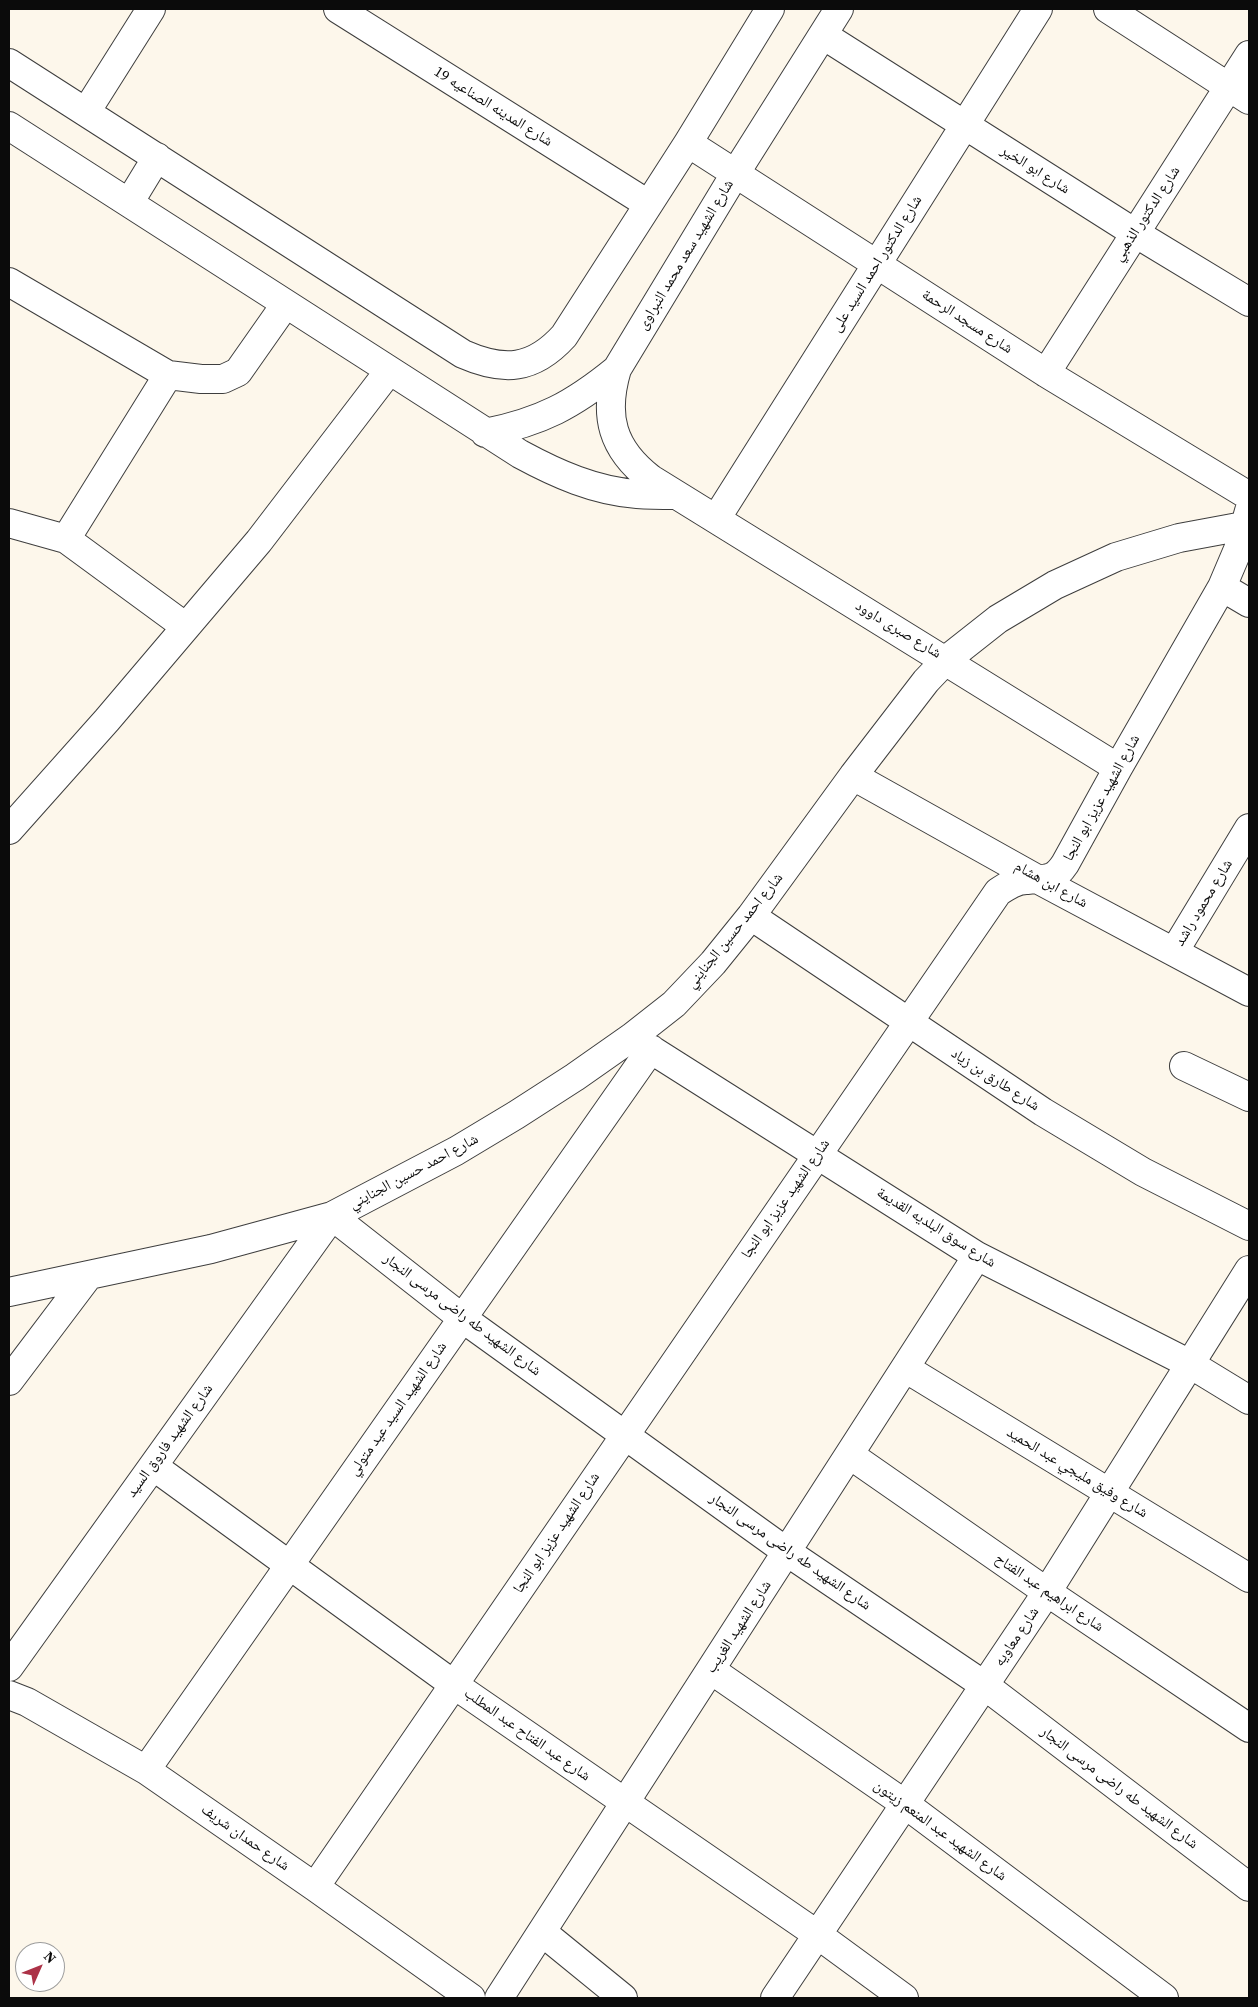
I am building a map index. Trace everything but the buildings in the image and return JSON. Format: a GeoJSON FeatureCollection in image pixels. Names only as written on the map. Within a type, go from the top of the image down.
{"type":"FeatureCollection","features":[{"type":"Feature","properties":{"kind":"street"},"geometry":{"type":"LineString","coordinates":[[86,112],[151,9]]}},
{"type":"Feature","properties":{"kind":"street","name":"شارع المدينه الصناعيه 19"},"geometry":{"type":"LineString","coordinates":[[338,9],[648,204]]}},
{"type":"Feature","properties":{"kind":"street"},"geometry":{"type":"LineString","coordinates":[[9,63],[463,354],[493,365],[509,366],[525,364],[540,358],[564,336],[688,143],[770,9]]}},
{"type":"Feature","properties":{"kind":"street","name":"شارع الشهيد سعد محمد النبراوى"},"geometry":{"type":"LineString","coordinates":[[677,495],[634,466],[622,449],[613,430],[610,410],[611,389],[617,369],[735,174],[839,9]]}},
{"type":"Feature","properties":{"kind":"street","name":"شارع الدكتور احمد السيد على"},"geometry":{"type":"LineString","coordinates":[[716,519],[1038,9]]}},
{"type":"Feature","properties":{"kind":"street"},"geometry":{"type":"LineString","coordinates":[[1108,9],[1239,93]]}},
{"type":"Feature","properties":{"kind":"street","name":"شارع ابو الخير"},"geometry":{"type":"LineString","coordinates":[[822,35],[1135,233],[1249,302]]}},
{"type":"Feature","properties":{"kind":"street","name":"شارع الدكتور الذهبي"},"geometry":{"type":"LineString","coordinates":[[1046,373],[1135,233],[1239,93],[1249,55]]}},
{"type":"Feature","properties":{"kind":"street"},"geometry":{"type":"LineString","coordinates":[[13,137],[129,203],[485,433],[556,474],[595,487],[636,494],[677,495]]}},
{"type":"Feature","properties":{"kind":"street","name":"شارع مسجد الرحمة"},"geometry":{"type":"LineString","coordinates":[[688,143],[1046,373],[1249,496]]}},
{"type":"Feature","properties":{"kind":"street"},"geometry":{"type":"LineString","coordinates":[[129,203],[157,157]]}},
{"type":"Feature","properties":{"kind":"street"},"geometry":{"type":"LineString","coordinates":[[9,282],[168,375],[213,379],[223,379],[238,372],[285,305]]}},
{"type":"Feature","properties":{"kind":"street"},"geometry":{"type":"LineString","coordinates":[[485,433],[533,421],[556,412],[577,400],[617,369]]}},
{"type":"Feature","properties":{"kind":"street"},"geometry":{"type":"LineString","coordinates":[[9,830],[107,720],[259,541],[389,372]]}},
{"type":"Feature","properties":{"kind":"street"},"geometry":{"type":"LineString","coordinates":[[66,539],[168,375]]}},
{"type":"Feature","properties":{"kind":"street","name":"شارع صبرى داوود"},"geometry":{"type":"LineString","coordinates":[[677,495],[1118,768]]}},
{"type":"Feature","properties":{"kind":"street","name":"شارع احمد حسين الجنايني"},"geometry":{"type":"LineString","coordinates":[[9,1292],[211,1249],[332,1216],[456,1151],[575,1078],[642,1043],[674,1004],[713,963],[751,916],[926,680],[946,660],[998,619],[1055,585],[1116,557],[1179,538],[1248,521]]}},
{"type":"Feature","properties":{"kind":"street","name":"شارع الشهيد عزيز ابو النجا"},"geometry":{"type":"LineString","coordinates":[[315,1887],[624,1434],[998,892],[1014,882],[1040,880],[1055,876],[1065,864],[1222,587],[1232,568],[1248,521]]}},
{"type":"Feature","properties":{"kind":"street"},"geometry":{"type":"LineString","coordinates":[[9,524],[66,539],[186,627]]}},
{"type":"Feature","properties":{"kind":"street"},"geometry":{"type":"LineString","coordinates":[[1222,587],[1249,603]]}},
{"type":"Feature","properties":{"kind":"street","name":"شارع ابن هشام"},"geometry":{"type":"LineString","coordinates":[[854,776],[1040,880],[1249,992]]}},
{"type":"Feature","properties":{"kind":"street","name":"شارع محمود راشد"},"geometry":{"type":"LineString","coordinates":[[1174,952],[1249,828]]}},
{"type":"Feature","properties":{"kind":"street","name":"شارع طارق بن زياد"},"geometry":{"type":"LineString","coordinates":[[751,916],[1043,1112],[1143,1172],[1249,1226]]}},
{"type":"Feature","properties":{"kind":"street","name":"شارع سوق البلديه القديمة"},"geometry":{"type":"LineString","coordinates":[[642,1043],[977,1256],[1190,1364],[1249,1400]]}},
{"type":"Feature","properties":{"kind":"street","name":"شارع الشهيد السيد عيد متولي"},"geometry":{"type":"LineString","coordinates":[[146,1770],[462,1318],[642,1043]]}},
{"type":"Feature","properties":{"kind":"street"},"geometry":{"type":"LineString","coordinates":[[1184,1066],[1249,1097]]}},
{"type":"Feature","properties":{"kind":"street","name":"شارع الشهيد طه راضى مرسى النجار"},"geometry":{"type":"LineString","coordinates":[[332,1216],[462,1318],[787,1552],[984,1685],[1249,1887]]}},
{"type":"Feature","properties":{"kind":"street","name":"شارع الشهيد فاروق السيد"},"geometry":{"type":"LineString","coordinates":[[9,1666],[332,1216]]}},
{"type":"Feature","properties":{"kind":"street","name":"شارع الشهيد الغريب"},"geometry":{"type":"LineString","coordinates":[[499,1998],[977,1256]]}},
{"type":"Feature","properties":{"kind":"street","name":"شارع معاويه"},"geometry":{"type":"LineString","coordinates":[[775,1998],[1047,1592],[1249,1270]]}},
{"type":"Feature","properties":{"kind":"street"},"geometry":{"type":"LineString","coordinates":[[9,1381],[89,1275]]}},
{"type":"Feature","properties":{"kind":"street","name":"شارع وفيق مليجي عبد الحميد"},"geometry":{"type":"LineString","coordinates":[[906,1368],[1249,1578]]}},
{"type":"Feature","properties":{"kind":"street","name":"شارع ابراهيم عبد الفتاح"},"geometry":{"type":"LineString","coordinates":[[850,1455],[1047,1592],[1249,1728]]}},
{"type":"Feature","properties":{"kind":"street","name":"شارع عبد الفتاح عبد المطلب"},"geometry":{"type":"LineString","coordinates":[[153,1466],[453,1684],[818,1935],[904,1998]]}},
{"type":"Feature","properties":{"kind":"street","name":"شارع الشهيد عبد المنعم زيتون"},"geometry":{"type":"LineString","coordinates":[[711,1670],[905,1804],[1164,1998]]}},
{"type":"Feature","properties":{"kind":"street","name":"شارع حمدان شريف"},"geometry":{"type":"LineString","coordinates":[[9,1695],[27,1702],[146,1770],[471,1998]]}},
{"type":"Feature","properties":{"kind":"street"},"geometry":{"type":"LineString","coordinates":[[542,1932],[623,1998]]}}]}
